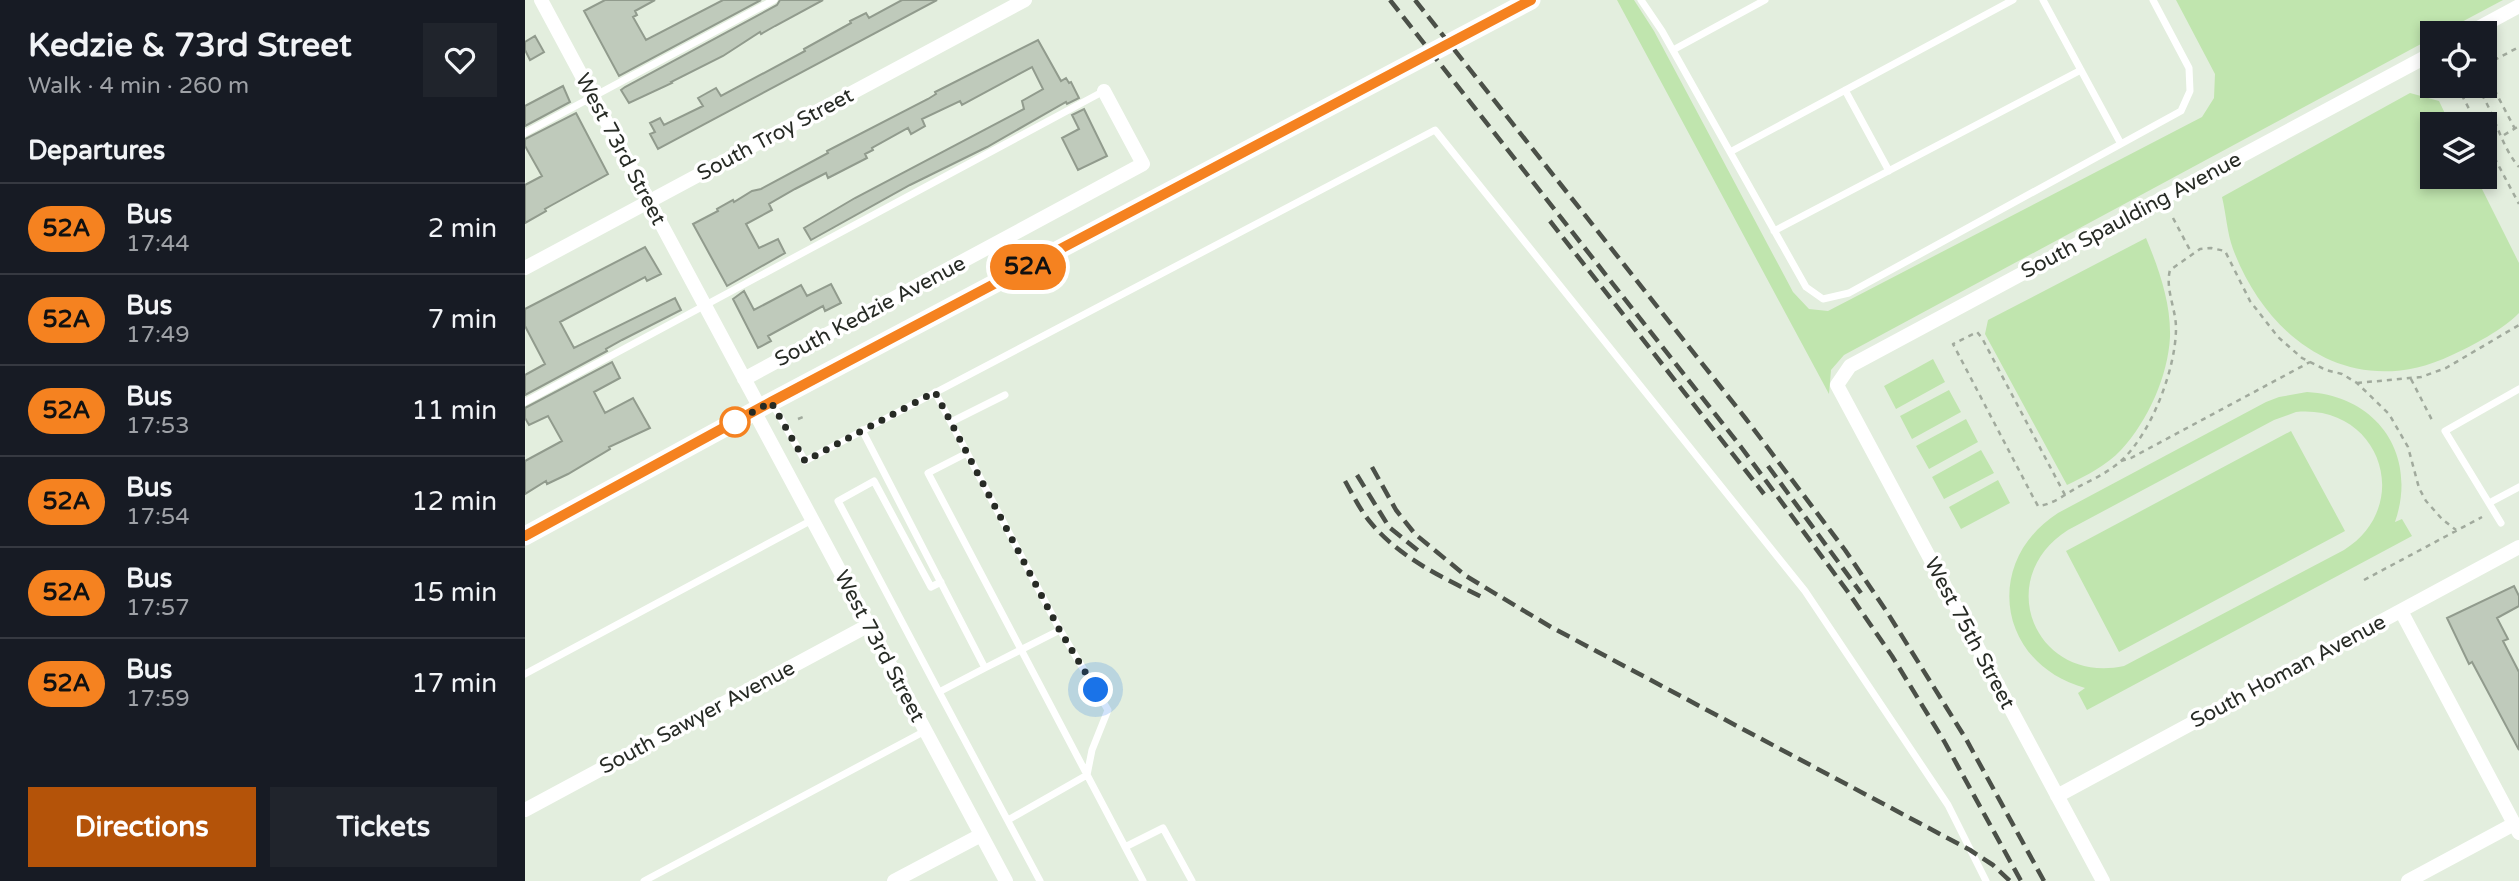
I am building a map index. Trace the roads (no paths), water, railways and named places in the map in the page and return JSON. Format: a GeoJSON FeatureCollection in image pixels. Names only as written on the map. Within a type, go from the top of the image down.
{"type":"FeatureCollection","features":[{"type":"Feature","properties":{"kind":"main road","name":"South Kedzie Avenue"},"geometry":{"type":"LineString","coordinates":[[525,536],[762,407],[1531,0]]}},
{"type":"Feature","properties":{"kind":"street","name":"West 73rd Street"},"geometry":{"type":"LineString","coordinates":[[541,0],[744,379],[762,407],[812,520],[1006,881]]}},
{"type":"Feature","properties":{"kind":"street","name":"South Troy Street"},"geometry":{"type":"LineString","coordinates":[[525,268],[1025,0]]}},
{"type":"Feature","properties":{"kind":"street"},"geometry":{"type":"LineString","coordinates":[[2491,21],[2519,6]]}},
{"type":"Feature","properties":{"kind":"street","name":"South Spaulding Avenue"},"geometry":{"type":"LineString","coordinates":[[1837,385],[1850,366],[2420,60]]}},
{"type":"Feature","properties":{"kind":"street","name":"South Kedzie Avenue"},"geometry":{"type":"LineString","coordinates":[[744,379],[1143,164],[1104,92]]}},
{"type":"Feature","properties":{"kind":"street","name":"West 75th Street"},"geometry":{"type":"LineString","coordinates":[[1837,385],[2103,881]]}},
{"type":"Feature","properties":{"kind":"street","name":"South Homan Avenue"},"geometry":{"type":"LineString","coordinates":[[2057,796],[2519,547]]}},
{"type":"Feature","properties":{"kind":"street"},"geometry":{"type":"LineString","coordinates":[[2401,611],[2517,828],[2408,881]]}},
{"type":"Feature","properties":{"kind":"street","name":"South Sawyer Avenue"},"geometry":{"type":"LineString","coordinates":[[525,810],[869,625]]}},
{"type":"Feature","properties":{"kind":"street"},"geometry":{"type":"LineString","coordinates":[[894,881],[981,835]]}},
{"type":"Feature","properties":{"kind":"lane"},"geometry":{"type":"LineString","coordinates":[[525,133],[774,0]]}},
{"type":"Feature","properties":{"kind":"lane"},"geometry":{"type":"LineString","coordinates":[[1641,0],[1673,50],[1806,287],[1823,299],[1849,293],[2181,111],[2190,91],[2189,68],[2153,0]]}},
{"type":"Feature","properties":{"kind":"lane"},"geometry":{"type":"LineString","coordinates":[[1673,50],[1765,0]]}},
{"type":"Feature","properties":{"kind":"lane"},"geometry":{"type":"LineString","coordinates":[[1730,152],[2013,0]]}},
{"type":"Feature","properties":{"kind":"lane"},"geometry":{"type":"LineString","coordinates":[[2043,0],[2121,144]]}},
{"type":"Feature","properties":{"kind":"lane"},"geometry":{"type":"LineString","coordinates":[[1774,231],[2081,70]]}},
{"type":"Feature","properties":{"kind":"lane"},"geometry":{"type":"LineString","coordinates":[[1845,90],[1889,170]]}},
{"type":"Feature","properties":{"kind":"lane"},"geometry":{"type":"LineString","coordinates":[[525,402],[1104,92]]}},
{"type":"Feature","properties":{"kind":"lane"},"geometry":{"type":"LineString","coordinates":[[762,407],[805,461],[1435,130],[1805,591],[1948,805],[1986,881]]}},
{"type":"Feature","properties":{"kind":"lane"},"geometry":{"type":"LineString","coordinates":[[2501,523],[2445,431],[2519,389]]}},
{"type":"Feature","properties":{"kind":"lane"},"geometry":{"type":"LineString","coordinates":[[935,392],[1059,629],[1108,710],[1092,750],[1087,775],[1008,820]]}},
{"type":"Feature","properties":{"kind":"lane"},"geometry":{"type":"LineString","coordinates":[[951,422],[1005,394]]}},
{"type":"Feature","properties":{"kind":"lane"},"geometry":{"type":"LineString","coordinates":[[862,430],[985,668]]}},
{"type":"Feature","properties":{"kind":"lane"},"geometry":{"type":"LineString","coordinates":[[967,453],[928,473],[1143,881]]}},
{"type":"Feature","properties":{"kind":"lane"},"geometry":{"type":"LineString","coordinates":[[941,582],[930,586],[874,481],[838,501],[1040,881]]}},
{"type":"Feature","properties":{"kind":"lane"},"geometry":{"type":"LineString","coordinates":[[2489,503],[2519,487]]}},
{"type":"Feature","properties":{"kind":"lane"},"geometry":{"type":"LineString","coordinates":[[525,674],[812,520]]}},
{"type":"Feature","properties":{"kind":"lane"},"geometry":{"type":"LineString","coordinates":[[939,692],[1059,629]]}},
{"type":"Feature","properties":{"kind":"lane"},"geometry":{"type":"LineString","coordinates":[[644,881],[925,731]]}},
{"type":"Feature","properties":{"kind":"lane"},"geometry":{"type":"LineString","coordinates":[[1125,847],[1163,828],[1192,881]]}},
{"type":"Feature","properties":{"kind":"railway"},"geometry":{"type":"LineString","coordinates":[[1390,0],[1741,447],[1848,592],[1892,656],[1944,741],[2021,881]]}},
{"type":"Feature","properties":{"kind":"railway"},"geometry":{"type":"LineString","coordinates":[[1415,0],[1746,419],[1845,550],[1966,739],[2044,881]]}},
{"type":"Feature","properties":{"kind":"railway"},"geometry":{"type":"LineString","coordinates":[[1550,221],[1764,494]]}},
{"type":"Feature","properties":{"kind":"railway"},"geometry":{"type":"LineString","coordinates":[[1768,466],[1861,593]]}},
{"type":"Feature","properties":{"kind":"railway"},"geometry":{"type":"LineString","coordinates":[[1372,467],[1396,510],[1415,534],[1466,576],[1551,627],[1970,850],[1993,865],[2010,881]]}},
{"type":"Feature","properties":{"kind":"railway"},"geometry":{"type":"LineString","coordinates":[[1357,475],[1389,527],[1421,553]]}},
{"type":"Feature","properties":{"kind":"railway"},"geometry":{"type":"LineString","coordinates":[[1345,481],[1367,518],[1395,547],[1423,566],[1484,598]]}}]}
